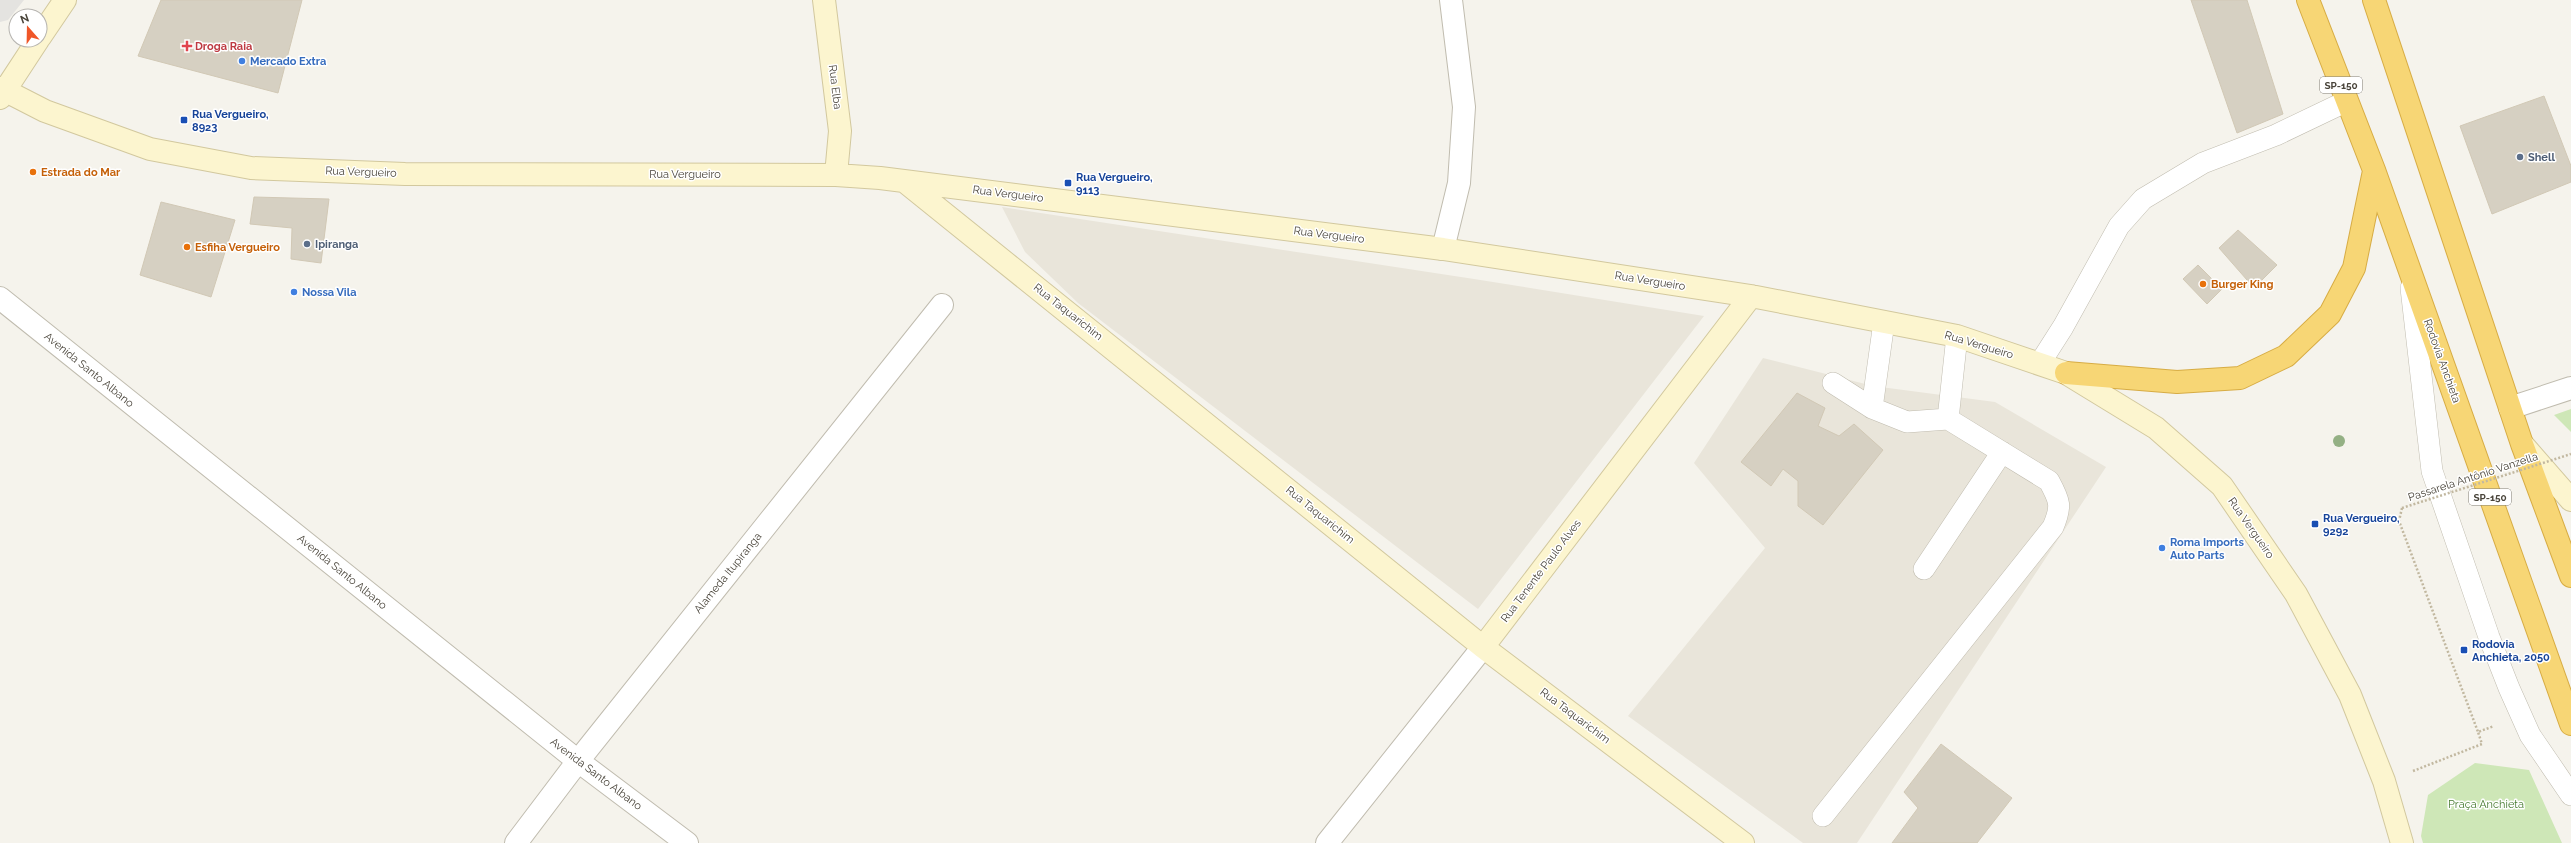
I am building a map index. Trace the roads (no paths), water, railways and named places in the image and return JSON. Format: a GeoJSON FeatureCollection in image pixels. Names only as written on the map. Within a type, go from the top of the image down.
{"type":"FeatureCollection","features":[{"type":"Feature","properties":{"kind":"highway","name":"Rodovia Anchieta"},"geometry":{"type":"LineString","coordinates":[[2308,0],[2374,170],[2571,724]]}},
{"type":"Feature","properties":{"kind":"highway"},"geometry":{"type":"LineString","coordinates":[[2374,0],[2522,444],[2571,576]]}},
{"type":"Feature","properties":{"kind":"highway"},"geometry":{"type":"LineString","coordinates":[[2066,373],[2178,382],[2240,378],[2286,356],[2330,314],[2354,268],[2374,170]]}},
{"type":"Feature","properties":{"kind":"main road"},"geometry":{"type":"LineString","coordinates":[[48,25],[66,0]]}},
{"type":"Feature","properties":{"kind":"main road","name":"Rua Elba"},"geometry":{"type":"LineString","coordinates":[[824,0],[840,132],[836,175]]}},
{"type":"Feature","properties":{"kind":"main road"},"geometry":{"type":"LineString","coordinates":[[2,92],[32,48]]}},
{"type":"Feature","properties":{"kind":"main road","name":"Rua Vergueiro"},"geometry":{"type":"LineString","coordinates":[[2,92],[45,111],[150,149],[251,168],[405,174],[836,175],[904,181],[1443,249],[1751,296],[1957,336],[2066,373],[2156,428],[2222,486],[2296,594],[2350,695],[2384,781],[2402,843]]}},
{"type":"Feature","properties":{"kind":"main road","name":"Rua Taquarichim"},"geometry":{"type":"LineString","coordinates":[[904,181],[1483,647],[1742,843]]}},
{"type":"Feature","properties":{"kind":"main road","name":"Rua Tenente Paulo Alves"},"geometry":{"type":"LineString","coordinates":[[1483,647],[1751,296]]}},
{"type":"Feature","properties":{"kind":"main road"},"geometry":{"type":"LineString","coordinates":[[2522,444],[2571,500]]}},
{"type":"Feature","properties":{"kind":"street"},"geometry":{"type":"LineString","coordinates":[[1443,249],[1459,183],[1464,107],[1451,0]]}},
{"type":"Feature","properties":{"kind":"street","name":"Avenida Santo Albano"},"geometry":{"type":"LineString","coordinates":[[0,298],[578,761],[687,843]]}},
{"type":"Feature","properties":{"kind":"street","name":"Alameda Itupiranga"},"geometry":{"type":"LineString","coordinates":[[516,843],[578,761],[942,305]]}},
{"type":"Feature","properties":{"kind":"street"},"geometry":{"type":"LineString","coordinates":[[2510,408],[2571,388]]}},
{"type":"Feature","properties":{"kind":"street","name":"Rua Tenente Paulo Alves"},"geometry":{"type":"LineString","coordinates":[[1326,843],[1483,647]]}},
{"type":"Feature","properties":{"kind":"lane"},"geometry":{"type":"LineString","coordinates":[[2040,363],[2063,327],[2119,226],[2143,200],[2203,163],[2276,135],[2346,101]]}},
{"type":"Feature","properties":{"kind":"lane"},"geometry":{"type":"LineString","coordinates":[[2409,270],[2432,471],[2489,637],[2521,715],[2530,735],[2571,795]]}},
{"type":"Feature","properties":{"kind":"lane"},"geometry":{"type":"LineString","coordinates":[[1872,408],[1884,322]]}},
{"type":"Feature","properties":{"kind":"lane"},"geometry":{"type":"LineString","coordinates":[[1948,419],[1957,336]]}},
{"type":"Feature","properties":{"kind":"lane"},"geometry":{"type":"LineString","coordinates":[[1823,816],[2054,527],[2060,512],[2059,498],[2049,481],[1948,419],[1907,422],[1872,408],[1833,383]]}},
{"type":"Feature","properties":{"kind":"lane"},"geometry":{"type":"LineString","coordinates":[[1924,569],[2002,452]]}},
{"type":"Feature","properties":{"kind":"place","name":"Droga Raia"},"geometry":{"type":"Point","coordinates":[187,46]}},
{"type":"Feature","properties":{"kind":"place","name":"Mercado Extra"},"geometry":{"type":"Point","coordinates":[242,61]}},
{"type":"Feature","properties":{"kind":"place","name":"Rua Vergueiro, 8923"},"geometry":{"type":"Point","coordinates":[184,120]}},
{"type":"Feature","properties":{"kind":"place","name":"Shell"},"geometry":{"type":"Point","coordinates":[2520,157]}},
{"type":"Feature","properties":{"kind":"place","name":"Estrada do Mar"},"geometry":{"type":"Point","coordinates":[33,172]}},
{"type":"Feature","properties":{"kind":"place","name":"Rua Vergueiro, 9113"},"geometry":{"type":"Point","coordinates":[1068,183]}},
{"type":"Feature","properties":{"kind":"place","name":"Ipiranga"},"geometry":{"type":"Point","coordinates":[307,244]}},
{"type":"Feature","properties":{"kind":"place","name":"Esfiha Vergueiro"},"geometry":{"type":"Point","coordinates":[187,247]}},
{"type":"Feature","properties":{"kind":"place","name":"Burger King"},"geometry":{"type":"Point","coordinates":[2203,284]}},
{"type":"Feature","properties":{"kind":"place","name":"Nossa Vila"},"geometry":{"type":"Point","coordinates":[294,292]}},
{"type":"Feature","properties":{"kind":"place","name":"Rua Vergueiro, 9292"},"geometry":{"type":"Point","coordinates":[2315,524]}},
{"type":"Feature","properties":{"kind":"place","name":"Roma Imports Auto Parts"},"geometry":{"type":"Point","coordinates":[2162,548]}},
{"type":"Feature","properties":{"kind":"place","name":"Rodovia Anchieta, 2050"},"geometry":{"type":"Point","coordinates":[2464,650]}},
{"type":"Feature","properties":{"kind":"park label","name":"Praça Anchieta"},"geometry":{"type":"Point","coordinates":[2486,804]}}]}
